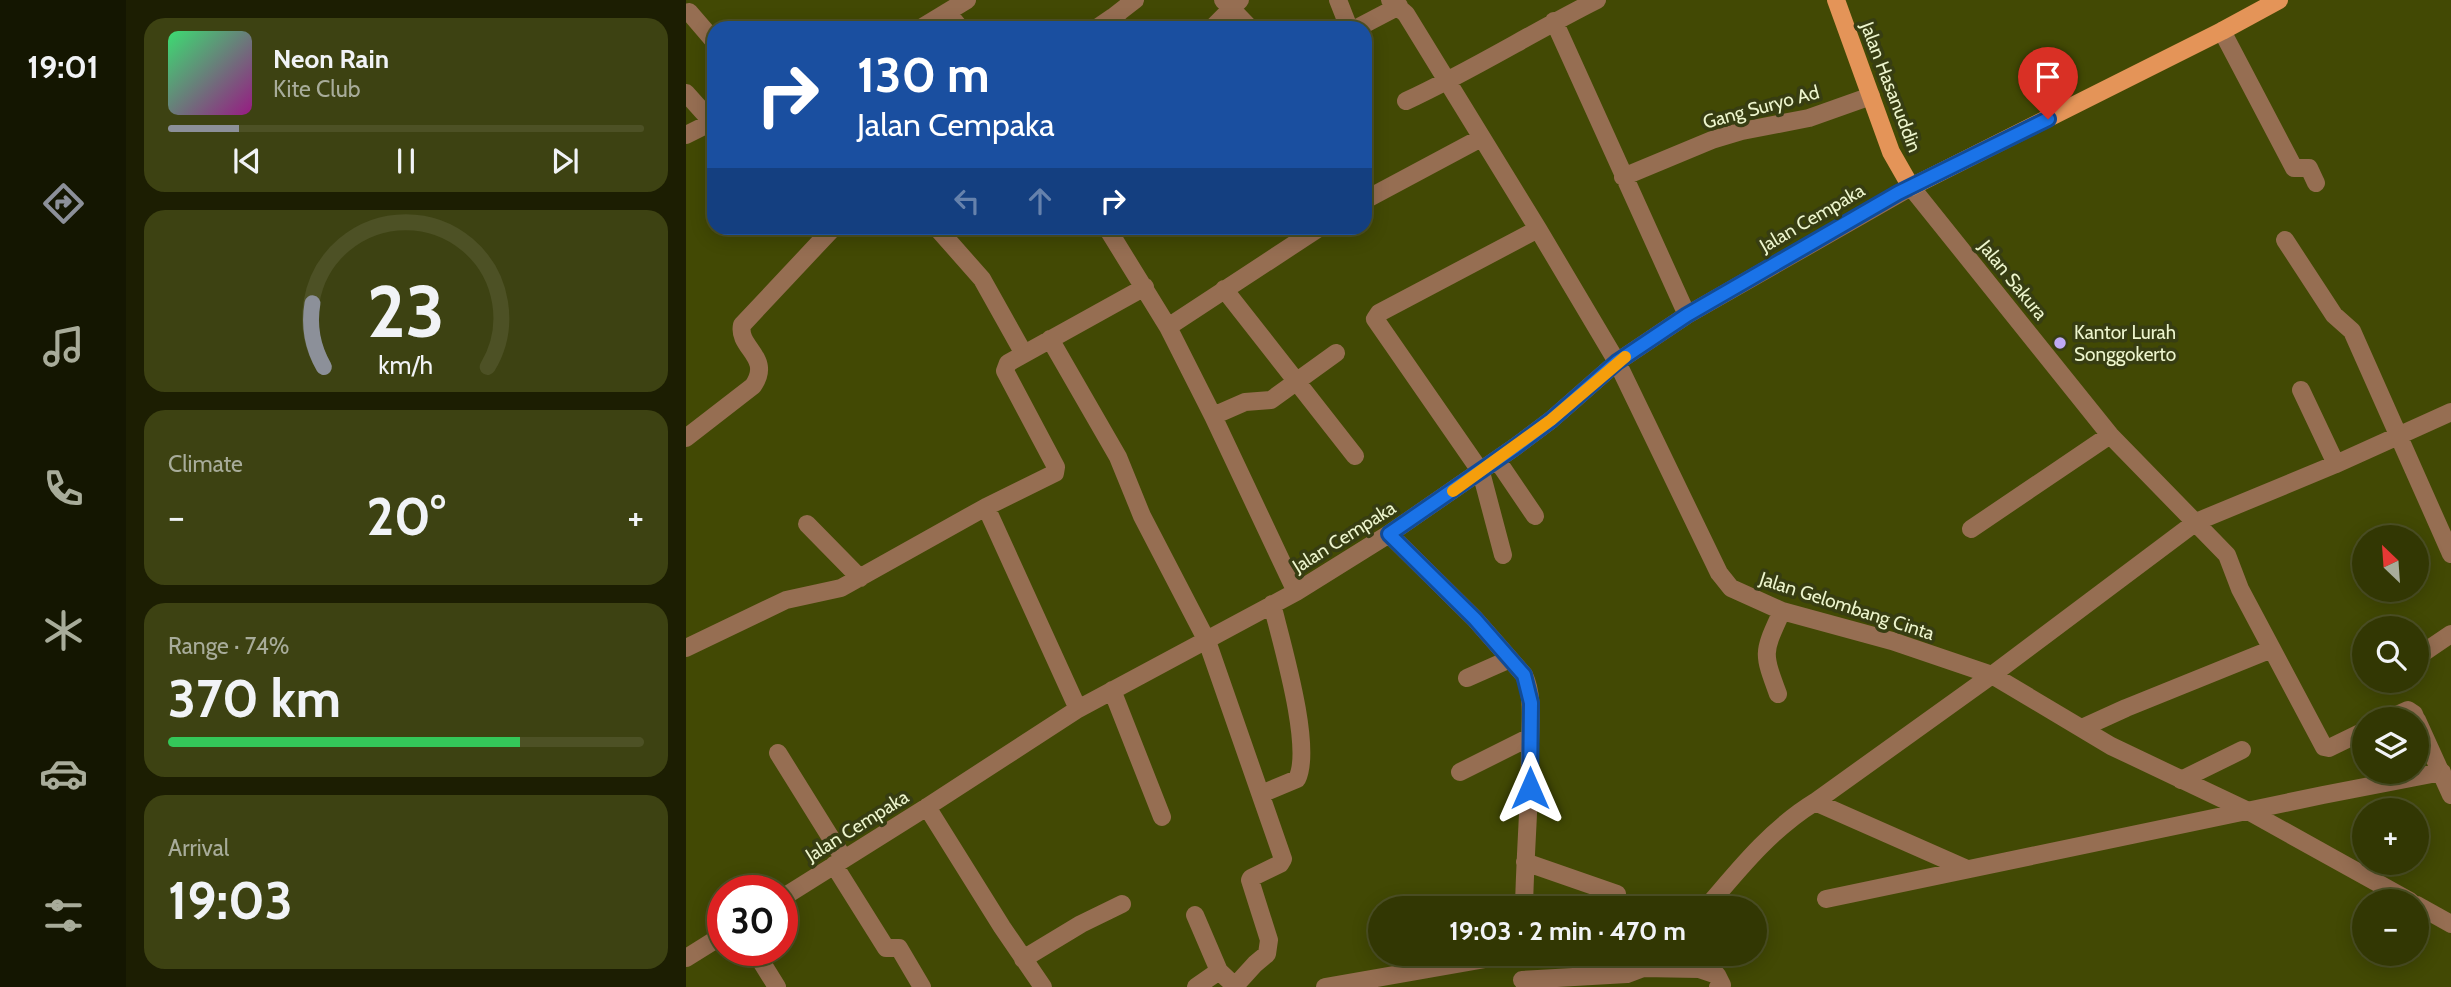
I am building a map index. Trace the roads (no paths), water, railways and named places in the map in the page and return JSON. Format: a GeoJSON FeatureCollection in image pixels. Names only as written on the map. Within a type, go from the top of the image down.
{"type":"FeatureCollection","features":[{"type":"Feature","properties":{"kind":"main road","name":"Jalan Hasanuddin"},"geometry":{"type":"LineString","coordinates":[[1836,0],[1891,152],[1911,187]]}},
{"type":"Feature","properties":{"kind":"main road"},"geometry":{"type":"LineString","coordinates":[[1911,187],[2279,0]]}},
{"type":"Feature","properties":{"kind":"street"},"geometry":{"type":"LineString","coordinates":[[932,21],[968,0]]}},
{"type":"Feature","properties":{"kind":"street"},"geometry":{"type":"LineString","coordinates":[[1119,21],[1135,0]]}},
{"type":"Feature","properties":{"kind":"street"},"geometry":{"type":"LineString","coordinates":[[1338,0],[1346,21]]}},
{"type":"Feature","properties":{"kind":"street"},"geometry":{"type":"LineString","coordinates":[[1406,101],[1448,82],[1597,0]]}},
{"type":"Feature","properties":{"kind":"street"},"geometry":{"type":"LineString","coordinates":[[1218,21],[1232,3],[1245,21]]}},
{"type":"Feature","properties":{"kind":"street"},"geometry":{"type":"LineString","coordinates":[[1368,21],[1395,3]]}},
{"type":"Feature","properties":{"kind":"street","name":"Jalan Gelombang Cinta"},"geometry":{"type":"LineString","coordinates":[[1395,3],[1448,82],[1617,362],[1718,573],[1731,588],[1782,611],[1892,641],[1993,675],[2130,756],[2248,811],[2388,889]]}},
{"type":"Feature","properties":{"kind":"street"},"geometry":{"type":"LineString","coordinates":[[692,9],[707,30]]}},
{"type":"Feature","properties":{"kind":"street"},"geometry":{"type":"LineString","coordinates":[[947,12],[954,21]]}},
{"type":"Feature","properties":{"kind":"street"},"geometry":{"type":"LineString","coordinates":[[1554,22],[1687,315]]}},
{"type":"Feature","properties":{"kind":"street"},"geometry":{"type":"LineString","coordinates":[[2222,31],[2294,168],[2309,168],[2316,183]]}},
{"type":"Feature","properties":{"kind":"street"},"geometry":{"type":"LineString","coordinates":[[686,93],[707,115]]}},
{"type":"Feature","properties":{"kind":"street","name":"Gang Suryo Ad"},"geometry":{"type":"LineString","coordinates":[[1623,177],[1712,140],[1742,131],[1809,118],[1871,96]]}},
{"type":"Feature","properties":{"kind":"street"},"geometry":{"type":"LineString","coordinates":[[686,135],[707,124]]}},
{"type":"Feature","properties":{"kind":"street"},"geometry":{"type":"LineString","coordinates":[[1372,196],[1481,138]]}},
{"type":"Feature","properties":{"kind":"street","name":"Jalan Cempaka"},"geometry":{"type":"LineString","coordinates":[[798,888],[1078,709],[1296,592],[1389,534],[1481,472],[1551,420],[1617,362],[1687,315],[1911,187]]}},
{"type":"Feature","properties":{"kind":"street","name":"Jalan Sakura"},"geometry":{"type":"LineString","coordinates":[[1911,187],[2110,435],[2227,555],[2240,589],[2324,747],[2329,748],[2352,737]]}},
{"type":"Feature","properties":{"kind":"street"},"geometry":{"type":"LineString","coordinates":[[1503,555],[1481,472],[1375,319],[1379,313],[1538,229]]}},
{"type":"Feature","properties":{"kind":"street"},"geometry":{"type":"LineString","coordinates":[[686,438],[753,386],[759,378],[760,366],[741,332],[742,325],[826,235]]}},
{"type":"Feature","properties":{"kind":"street"},"geometry":{"type":"LineString","coordinates":[[943,235],[982,279],[1024,354]]}},
{"type":"Feature","properties":{"kind":"street"},"geometry":{"type":"LineString","coordinates":[[1112,235],[1168,327],[1296,592]]}},
{"type":"Feature","properties":{"kind":"street"},"geometry":{"type":"LineString","coordinates":[[1168,327],[1308,235]]}},
{"type":"Feature","properties":{"kind":"street"},"geometry":{"type":"LineString","coordinates":[[2285,240],[2331,311],[2352,331],[2451,554]]}},
{"type":"Feature","properties":{"kind":"street"},"geometry":{"type":"LineString","coordinates":[[686,648],[786,600],[829,592],[860,578],[986,507],[1055,473],[1005,371],[1008,363],[1145,287]]}},
{"type":"Feature","properties":{"kind":"street"},"geometry":{"type":"LineString","coordinates":[[1224,289],[1355,456]]}},
{"type":"Feature","properties":{"kind":"street"},"geometry":{"type":"LineString","coordinates":[[1050,339],[1118,457],[1142,516],[1207,641],[1283,859],[1280,864],[1250,880],[1269,946],[1267,954],[1235,987],[1219,971],[1195,915]]}},
{"type":"Feature","properties":{"kind":"street"},"geometry":{"type":"LineString","coordinates":[[1213,416],[1245,402],[1271,400],[1336,353]]}},
{"type":"Feature","properties":{"kind":"street"},"geometry":{"type":"LineString","coordinates":[[2301,390],[2336,464]]}},
{"type":"Feature","properties":{"kind":"street"},"geometry":{"type":"LineString","coordinates":[[1716,896],[1792,816],[1993,675],[2196,522],[2336,464],[2451,412]]}},
{"type":"Feature","properties":{"kind":"street"},"geometry":{"type":"LineString","coordinates":[[1971,529],[2110,435]]}},
{"type":"Feature","properties":{"kind":"street"},"geometry":{"type":"LineString","coordinates":[[1497,460],[1535,516]]}},
{"type":"Feature","properties":{"kind":"street"},"geometry":{"type":"LineString","coordinates":[[986,507],[1078,709]]}},
{"type":"Feature","properties":{"kind":"street"},"geometry":{"type":"LineString","coordinates":[[807,524],[860,578]]}},
{"type":"Feature","properties":{"kind":"street"},"geometry":{"type":"LineString","coordinates":[[1389,534],[1475,619],[1524,675],[1527,682],[1531,703],[1530,814],[1524,896]]}},
{"type":"Feature","properties":{"kind":"street"},"geometry":{"type":"LineString","coordinates":[[1261,794],[1297,779],[1301,768],[1298,708],[1272,604]]}},
{"type":"Feature","properties":{"kind":"street"},"geometry":{"type":"LineString","coordinates":[[1778,694],[1765,653],[1782,611]]}},
{"type":"Feature","properties":{"kind":"street"},"geometry":{"type":"LineString","coordinates":[[2429,649],[2451,634]]}},
{"type":"Feature","properties":{"kind":"street"},"geometry":{"type":"LineString","coordinates":[[2082,728],[2272,649]]}},
{"type":"Feature","properties":{"kind":"street"},"geometry":{"type":"LineString","coordinates":[[1467,678],[1510,659]]}},
{"type":"Feature","properties":{"kind":"street"},"geometry":{"type":"LineString","coordinates":[[1112,690],[1162,817]]}},
{"type":"Feature","properties":{"kind":"street"},"geometry":{"type":"LineString","coordinates":[[1460,772],[1530,737]]}},
{"type":"Feature","properties":{"kind":"street"},"geometry":{"type":"LineString","coordinates":[[2429,745],[2451,795]]}},
{"type":"Feature","properties":{"kind":"street"},"geometry":{"type":"LineString","coordinates":[[2182,780],[2242,750]]}},
{"type":"Feature","properties":{"kind":"street"},"geometry":{"type":"LineString","coordinates":[[778,753],[886,948],[899,948],[922,987]]}},
{"type":"Feature","properties":{"kind":"street"},"geometry":{"type":"LineString","coordinates":[[1826,899],[2442,772]]}},
{"type":"Feature","properties":{"kind":"street"},"geometry":{"type":"LineString","coordinates":[[1815,802],[1966,869]]}},
{"type":"Feature","properties":{"kind":"street"},"geometry":{"type":"LineString","coordinates":[[928,807],[1043,987]]}},
{"type":"Feature","properties":{"kind":"street"},"geometry":{"type":"LineString","coordinates":[[1525,862],[1616,894]]}},
{"type":"Feature","properties":{"kind":"street"},"geometry":{"type":"LineString","coordinates":[[1023,959],[1081,924],[1122,904]]}},
{"type":"Feature","properties":{"kind":"street"},"geometry":{"type":"LineString","coordinates":[[2429,912],[2451,924]]}},
{"type":"Feature","properties":{"kind":"street"},"geometry":{"type":"LineString","coordinates":[[686,958],[707,945]]}},
{"type":"Feature","properties":{"kind":"street"},"geometry":{"type":"LineString","coordinates":[[764,966],[777,987]]}},
{"type":"Feature","properties":{"kind":"street"},"geometry":{"type":"LineString","coordinates":[[1325,987],[1445,966]]}},
{"type":"Feature","properties":{"kind":"street"},"geometry":{"type":"LineString","coordinates":[[1521,983],[1627,974],[1646,966]]}},
{"type":"Feature","properties":{"kind":"street"},"geometry":{"type":"LineString","coordinates":[[1643,968],[1699,969],[1717,975],[1721,985],[1718,987]]}},
{"type":"Feature","properties":{"kind":"street"},"geometry":{"type":"LineString","coordinates":[[1196,987],[1219,971]]}},
{"type":"Feature","properties":{"kind":"place","name":"Kantor Lurah Songgokerto"},"geometry":{"type":"Point","coordinates":[2060,343]}}]}
